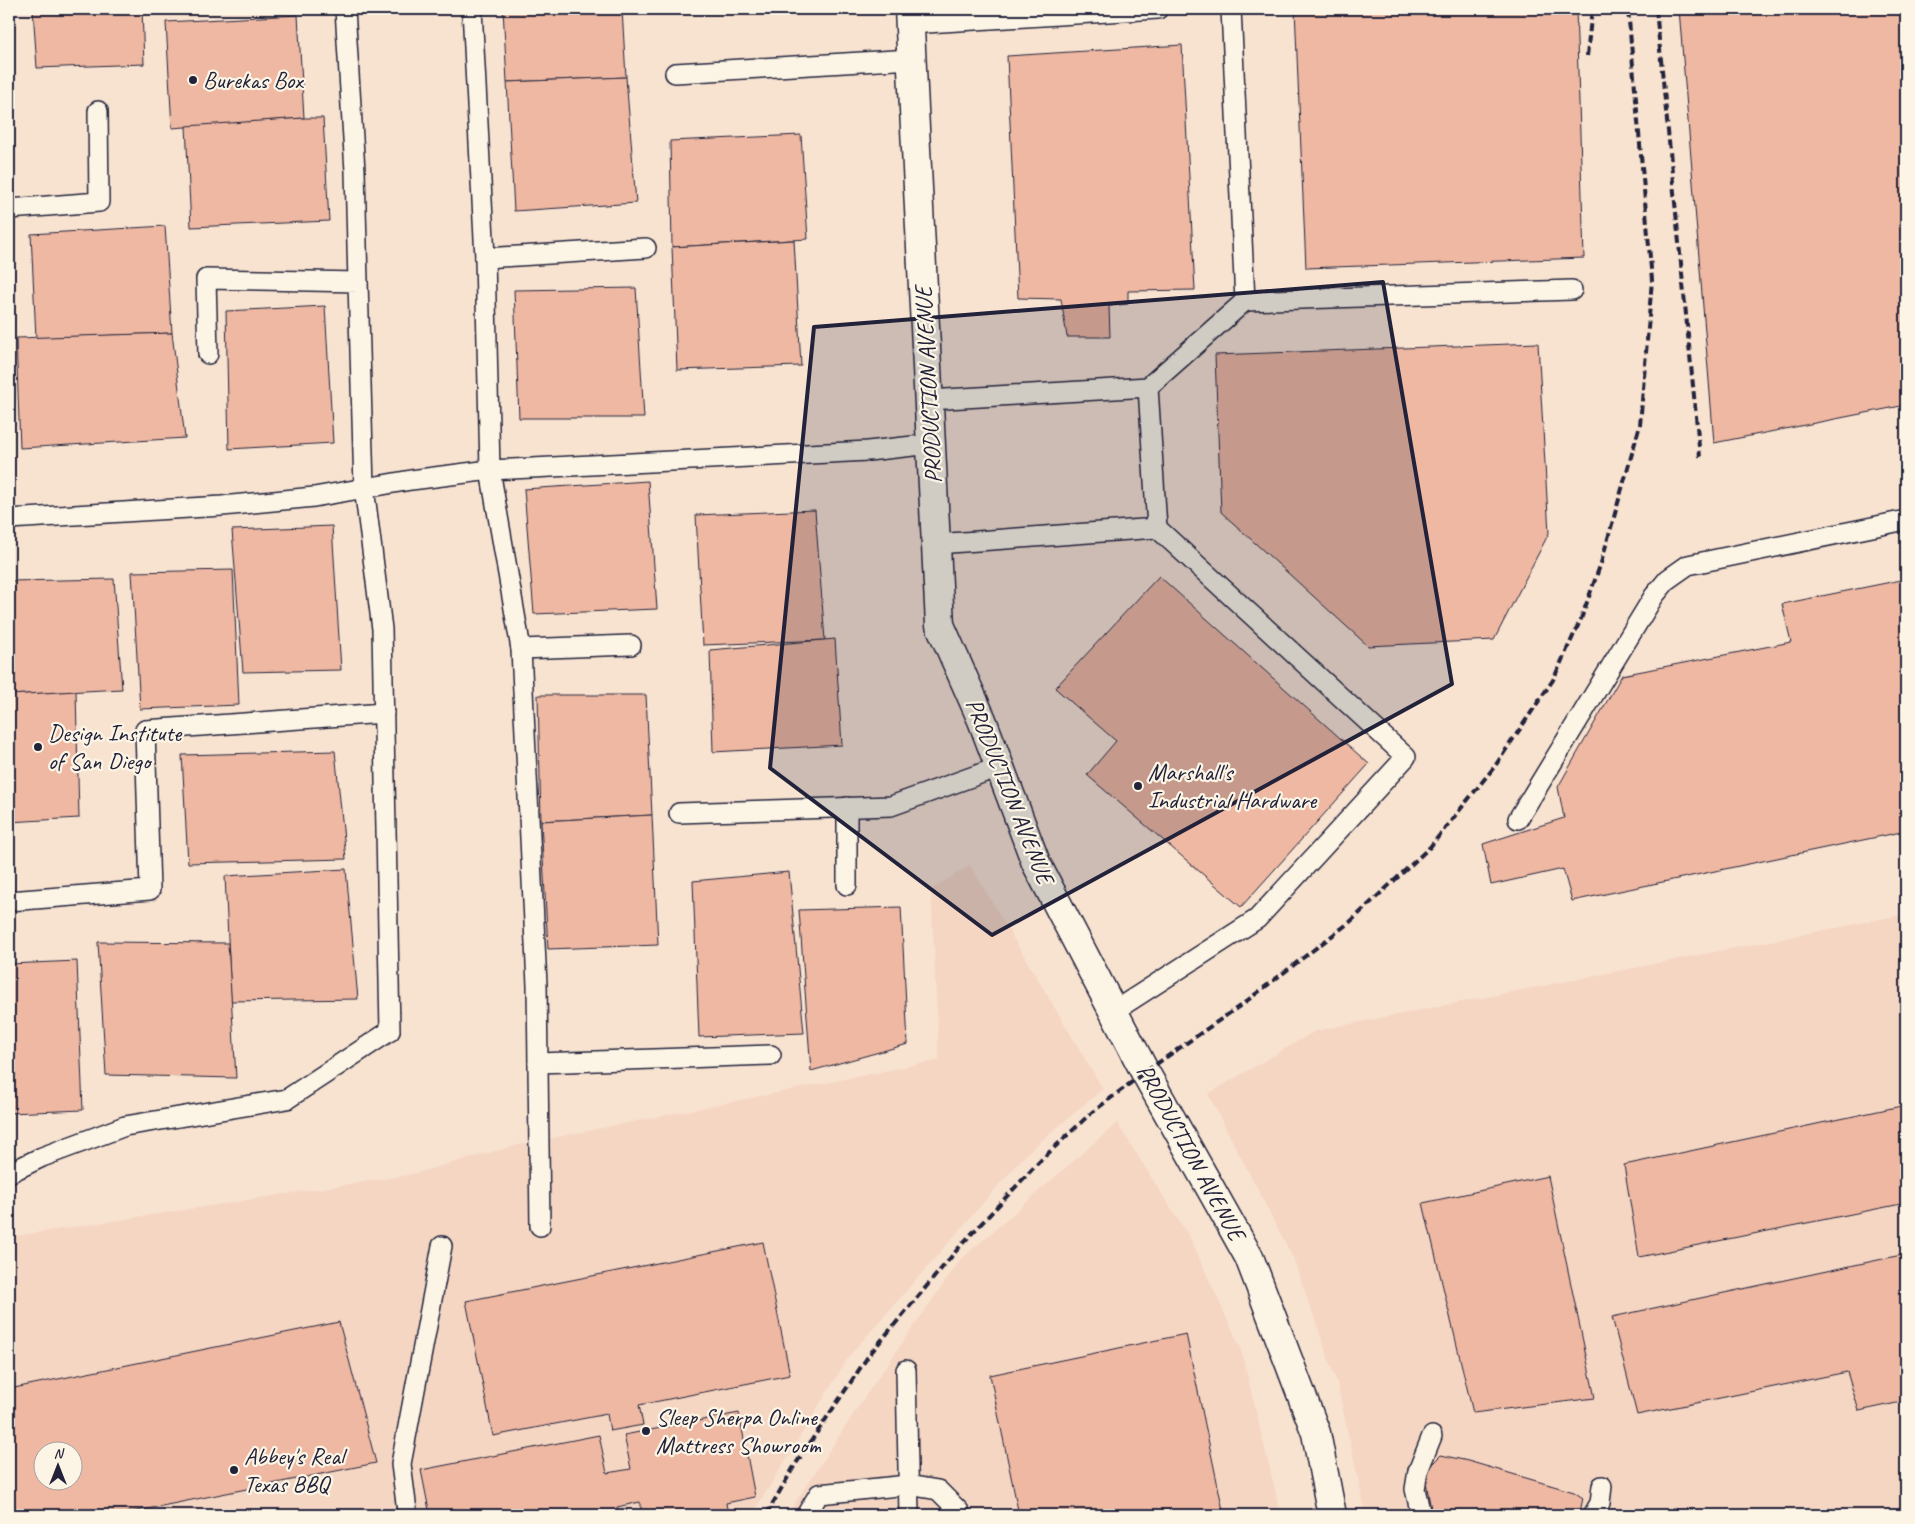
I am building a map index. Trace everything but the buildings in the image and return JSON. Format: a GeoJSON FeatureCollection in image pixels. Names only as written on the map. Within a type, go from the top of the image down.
{"type":"FeatureCollection","features":[{"type":"Feature","properties":{"kind":"street","name":"PRODUCTION AVENUE"},"geometry":{"type":"LineString","coordinates":[[909,16],[940,625],[982,720],[1036,863],[1145,1072],[1249,1257],[1316,1433],[1332,1515]]}},
{"type":"Feature","properties":{"kind":"lane"},"geometry":{"type":"LineString","coordinates":[[9,1173],[42,1157],[125,1126],[287,1099],[390,1031],[382,629],[364,488],[355,171],[345,9]]}},
{"type":"Feature","properties":{"kind":"lane"},"geometry":{"type":"LineString","coordinates":[[472,9],[485,258],[490,470],[522,649],[537,985],[540,1226]]}},
{"type":"Feature","properties":{"kind":"lane"},"geometry":{"type":"LineString","coordinates":[[909,16],[1158,9]]}},
{"type":"Feature","properties":{"kind":"lane"},"geometry":{"type":"LineString","coordinates":[[1231,9],[1245,301]]}},
{"type":"Feature","properties":{"kind":"lane"},"geometry":{"type":"LineString","coordinates":[[675,74],[912,59]]}},
{"type":"Feature","properties":{"kind":"lane"},"geometry":{"type":"LineString","coordinates":[[9,208],[99,202],[98,111]]}},
{"type":"Feature","properties":{"kind":"lane"},"geometry":{"type":"LineString","coordinates":[[485,258],[646,248]]}},
{"type":"Feature","properties":{"kind":"lane"},"geometry":{"type":"LineString","coordinates":[[208,354],[206,279],[358,282]]}},
{"type":"Feature","properties":{"kind":"lane"},"geometry":{"type":"LineString","coordinates":[[929,400],[1148,387],[1245,301],[1572,290]]}},
{"type":"Feature","properties":{"kind":"lane"},"geometry":{"type":"LineString","coordinates":[[1114,1011],[1257,919],[1406,757],[1157,528],[1148,387]]}},
{"type":"Feature","properties":{"kind":"lane"},"geometry":{"type":"LineString","coordinates":[[9,519],[222,506],[314,497],[490,470],[868,450],[931,444]]}},
{"type":"Feature","properties":{"kind":"lane"},"geometry":{"type":"LineString","coordinates":[[1518,819],[1654,596],[1668,579],[1688,565],[1906,520]]}},
{"type":"Feature","properties":{"kind":"lane"},"geometry":{"type":"LineString","coordinates":[[936,544],[1157,528]]}},
{"type":"Feature","properties":{"kind":"lane"},"geometry":{"type":"LineString","coordinates":[[522,649],[631,645]]}},
{"type":"Feature","properties":{"kind":"lane"},"geometry":{"type":"LineString","coordinates":[[9,901],[150,890],[145,730],[384,713]]}},
{"type":"Feature","properties":{"kind":"lane"},"geometry":{"type":"LineString","coordinates":[[679,813],[891,806],[999,767]]}},
{"type":"Feature","properties":{"kind":"lane"},"geometry":{"type":"LineString","coordinates":[[847,807],[847,886]]}},
{"type":"Feature","properties":{"kind":"lane"},"geometry":{"type":"LineString","coordinates":[[538,1063],[770,1055]]}},
{"type":"Feature","properties":{"kind":"lane"},"geometry":{"type":"LineString","coordinates":[[407,1511],[401,1464],[442,1246]]}},
{"type":"Feature","properties":{"kind":"lane"},"geometry":{"type":"LineString","coordinates":[[906,1370],[909,1515]]}},
{"type":"Feature","properties":{"kind":"lane"},"geometry":{"type":"LineString","coordinates":[[1421,1515],[1415,1489],[1416,1480],[1421,1460],[1432,1436]]}},
{"type":"Feature","properties":{"kind":"lane"},"geometry":{"type":"LineString","coordinates":[[806,1515],[819,1494],[908,1485],[938,1490],[959,1511],[959,1515]]}},
{"type":"Feature","properties":{"kind":"lane"},"geometry":{"type":"LineString","coordinates":[[1593,1515],[1600,1503],[1602,1486]]}},
{"type":"Feature","properties":{"kind":"highlighted area"},"geometry":{"type":"Polygon","coordinates":[[[1383,282],[1452,684],[992,935],[770,768],[814,327],[1383,282]]]}},
{"type":"Feature","properties":{"kind":"shaded area"},"geometry":{"type":"Polygon","coordinates":[[[970,865],[1103,1089],[1028,1152],[850,1355],[752,1515],[9,1515],[9,1237],[408,1175],[518,1145],[939,1060],[931,890],[970,865]]]}},
{"type":"Feature","properties":{"kind":"shaded area"},"geometry":{"type":"Polygon","coordinates":[[[1906,914],[1906,1515],[1366,1515],[1337,1383],[1293,1258],[1208,1094],[1315,1031],[1906,914]]]}},
{"type":"Feature","properties":{"kind":"shaded area"},"geometry":{"type":"Polygon","coordinates":[[[1117,1123],[1190,1238],[1241,1349],[1281,1515],[787,1515],[868,1392],[960,1260],[1117,1123]]]}},
{"type":"Feature","properties":{"kind":"railway"},"geometry":{"type":"LineString","coordinates":[[1587,56],[1592,9]]}},
{"type":"Feature","properties":{"kind":"railway"},"geometry":{"type":"LineString","coordinates":[[766,1515],[795,1465],[869,1355],[962,1244],[1041,1160],[1090,1114],[1145,1072],[1244,1003],[1350,922],[1430,847],[1495,766],[1553,680],[1581,619],[1601,563],[1640,425],[1652,280],[1628,9]]}},
{"type":"Feature","properties":{"kind":"railway"},"geometry":{"type":"LineString","coordinates":[[1656,9],[1700,457]]}},
{"type":"Feature","properties":{"kind":"place","name":"Burekas Box"},"geometry":{"type":"Point","coordinates":[193,80]}},
{"type":"Feature","properties":{"kind":"place","name":"Design Institute of San Diego"},"geometry":{"type":"Point","coordinates":[38,747]}},
{"type":"Feature","properties":{"kind":"place","name":"Marshall's Industrial Hardware"},"geometry":{"type":"Point","coordinates":[1138,786]}},
{"type":"Feature","properties":{"kind":"place","name":"Sleep Sherpa Online Mattress Showroom"},"geometry":{"type":"Point","coordinates":[646,1431]}},
{"type":"Feature","properties":{"kind":"place","name":"Abbey's Real Texas BBQ"},"geometry":{"type":"Point","coordinates":[234,1470]}}]}
